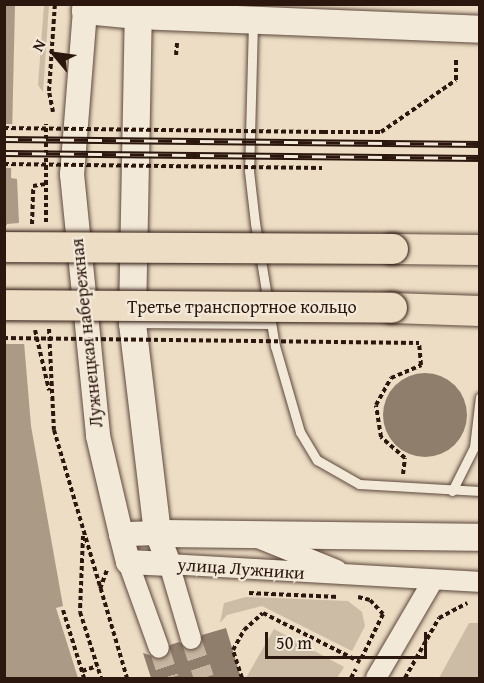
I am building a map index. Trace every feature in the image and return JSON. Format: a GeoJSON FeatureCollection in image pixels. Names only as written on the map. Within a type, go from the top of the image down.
{"type":"FeatureCollection","features":[{"type":"Feature","properties":{"kind":"main road"},"geometry":{"type":"LineString","coordinates":[[86,7],[253,20],[480,29]]}},
{"type":"Feature","properties":{"kind":"main road"},"geometry":{"type":"LineString","coordinates":[[137,10],[132,323],[157,533],[480,537]]}},
{"type":"Feature","properties":{"kind":"main road"},"geometry":{"type":"LineString","coordinates":[[4,247],[480,250]]}},
{"type":"Feature","properties":{"kind":"main road","name":"Третье транспортное кольцо"},"geometry":{"type":"LineString","coordinates":[[4,305],[480,311]]}},
{"type":"Feature","properties":{"kind":"main road"},"geometry":{"type":"LineString","coordinates":[[412,309],[480,321]]}},
{"type":"Feature","properties":{"kind":"street","name":"Лужнецкая набережная"},"geometry":{"type":"LineString","coordinates":[[86,7],[73,110],[74,206],[98,436],[128,562],[159,648]]}},
{"type":"Feature","properties":{"kind":"street"},"geometry":{"type":"LineString","coordinates":[[122,534],[157,533],[169,564],[191,639]]}},
{"type":"Feature","properties":{"kind":"street","name":"улица Лужники"},"geometry":{"type":"LineString","coordinates":[[250,535],[353,577]]}},
{"type":"Feature","properties":{"kind":"street","name":"улица Лужники"},"geometry":{"type":"LineString","coordinates":[[128,562],[432,582],[480,582]]}},
{"type":"Feature","properties":{"kind":"street"},"geometry":{"type":"LineString","coordinates":[[375,678],[432,582]]}},
{"type":"Feature","properties":{"kind":"lane"},"geometry":{"type":"LineString","coordinates":[[253,20],[249,171],[270,324],[289,406],[317,460],[359,484],[480,491]]}},
{"type":"Feature","properties":{"kind":"lane"},"geometry":{"type":"LineString","coordinates":[[132,323],[270,324]]}},
{"type":"Feature","properties":{"kind":"lane"},"geometry":{"type":"LineString","coordinates":[[452,491],[474,447],[480,397]]}},
{"type":"Feature","properties":{"kind":"path"},"geometry":{"type":"LineString","coordinates":[[176,55],[177,43]]}},
{"type":"Feature","properties":{"kind":"path"},"geometry":{"type":"LineString","coordinates":[[4,128],[381,132],[456,80],[456,58]]}},
{"type":"Feature","properties":{"kind":"path"},"geometry":{"type":"LineString","coordinates":[[46,124],[46,225]]}},
{"type":"Feature","properties":{"kind":"path"},"geometry":{"type":"LineString","coordinates":[[4,164],[322,168]]}},
{"type":"Feature","properties":{"kind":"path"},"geometry":{"type":"LineString","coordinates":[[32,201],[33,186],[45,184]]}},
{"type":"Feature","properties":{"kind":"path"},"geometry":{"type":"LineString","coordinates":[[48,321],[54,430],[127,678]]}},
{"type":"Feature","properties":{"kind":"path"},"geometry":{"type":"LineString","coordinates":[[4,338],[419,343],[421,365],[392,378],[376,405],[381,437],[405,458]]}},
{"type":"Feature","properties":{"kind":"path"},"geometry":{"type":"LineString","coordinates":[[84,532],[80,612],[101,678]]}},
{"type":"Feature","properties":{"kind":"path"},"geometry":{"type":"LineString","coordinates":[[249,593],[370,600],[383,614],[351,678]]}},
{"type":"Feature","properties":{"kind":"path"},"geometry":{"type":"LineString","coordinates":[[405,678],[442,615],[459,604],[480,603]]}},
{"type":"Feature","properties":{"kind":"path"},"geometry":{"type":"LineString","coordinates":[[63,610],[84,678]]}},
{"type":"Feature","properties":{"kind":"path"},"geometry":{"type":"LineString","coordinates":[[242,678],[233,650],[263,613],[360,662]]}},
{"type":"Feature","properties":{"kind":"path"},"geometry":{"type":"LineString","coordinates":[[82,671],[97,666]]}},
{"type":"Feature","properties":{"kind":"shaded area"},"geometry":{"type":"Polygon","coordinates":[[[4,5],[15,5],[11,178],[17,179],[19,223],[7,224],[11,330],[23,330],[31,426],[63,606],[56,608],[78,678],[5,678],[4,5]]]}},
{"type":"Feature","properties":{"kind":"shaded area"},"geometry":{"type":"Polygon","coordinates":[[[44,5],[49,5],[43,92],[38,85],[44,5]]]}},
{"type":"Feature","properties":{"kind":"shaded area"},"geometry":{"type":"Polygon","coordinates":[[[246,597],[348,601],[362,612],[365,626],[352,651],[262,606],[227,615],[220,623],[224,603],[246,597]]]}},
{"type":"Feature","properties":{"kind":"shaded area"},"geometry":{"type":"Polygon","coordinates":[[[469,623],[479,623],[479,678],[439,678],[469,623]]]}},
{"type":"Feature","properties":{"kind":"shaded area"},"geometry":{"type":"Polygon","coordinates":[[[274,629],[344,667],[337,678],[246,678],[274,629]]]}},
{"type":"Feature","properties":{"kind":"pier"},"geometry":{"type":"Polygon","coordinates":[[[5,124],[13,124],[14,168],[5,168],[5,124]]]}},
{"type":"Feature","properties":{"kind":"pier"},"geometry":{"type":"Polygon","coordinates":[[[5,225],[21,225],[10,226],[14,327],[25,328],[27,344],[5,344],[5,225]]]}},
{"type":"Feature","properties":{"kind":"building"},"geometry":{"type":"Polygon","coordinates":[[[425,373],[441,376],[455,385],[464,399],[467,415],[464,431],[455,445],[441,454],[425,457],[409,454],[395,445],[386,431],[383,415],[386,399],[395,385],[409,376],[425,373]]]}},
{"type":"Feature","properties":{"kind":"building"},"geometry":{"type":"Polygon","coordinates":[[[226,628],[241,678],[151,678],[143,653],[162,659],[170,645],[179,642],[194,651],[202,635],[226,628]]]}},
{"type":"Feature","properties":{"kind":"tunnel"},"geometry":{"type":"LineString","coordinates":[[191,639],[204,678]]}},
{"type":"Feature","properties":{"kind":"tunnel"},"geometry":{"type":"LineString","coordinates":[[159,648],[169,678]]}},
{"type":"Feature","properties":{"kind":"railway"},"geometry":{"type":"LineString","coordinates":[[4,139],[480,144]]}},
{"type":"Feature","properties":{"kind":"railway"},"geometry":{"type":"LineString","coordinates":[[4,153],[480,158]]}}]}
